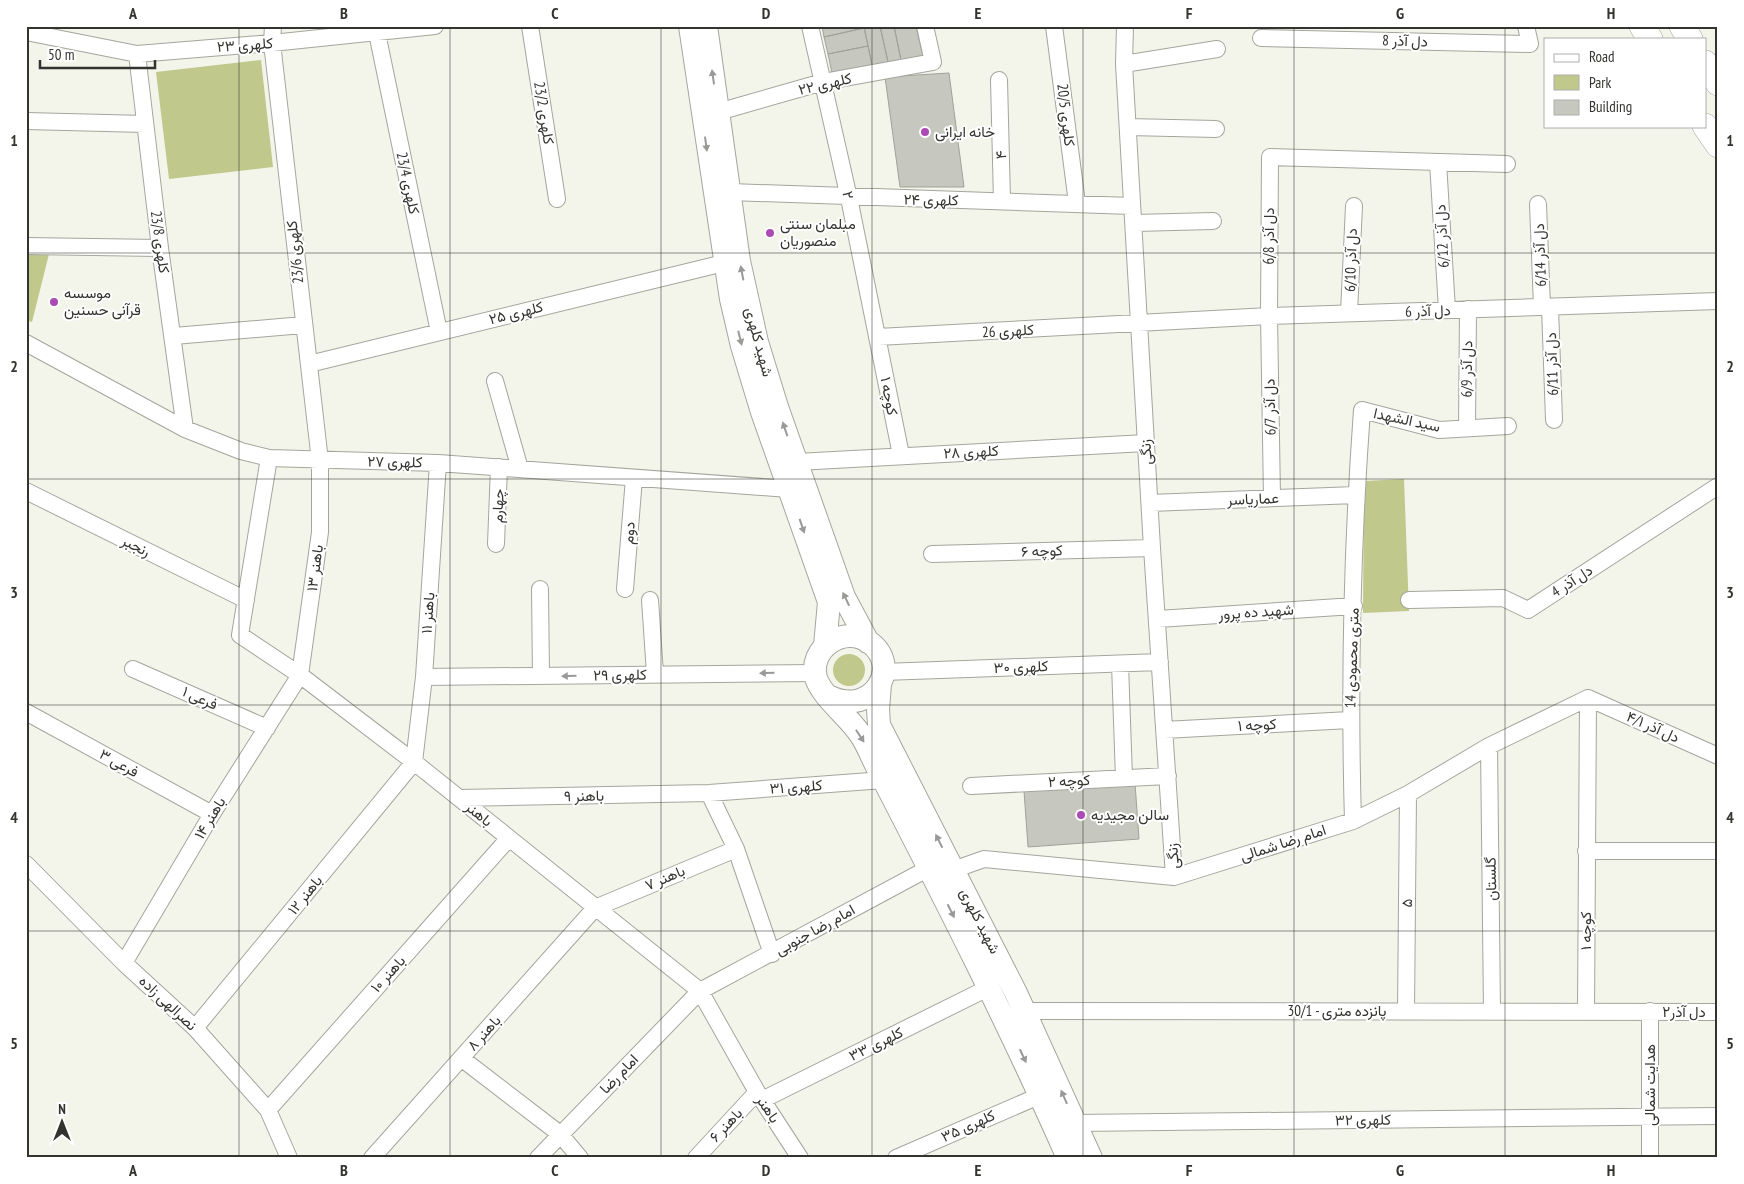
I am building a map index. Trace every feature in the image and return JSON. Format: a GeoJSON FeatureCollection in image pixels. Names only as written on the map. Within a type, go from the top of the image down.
{"type":"FeatureCollection","features":[{"type":"Feature","properties":{"kind":"main road","name":"شهید کلهری"},"geometry":{"type":"LineString","coordinates":[[690,26],[724,264],[742,346],[789,489],[829,602],[825,646]]}},
{"type":"Feature","properties":{"kind":"main road","name":"شهید کلهری"},"geometry":{"type":"LineString","coordinates":[[706,26],[739,261],[757,342],[844,597],[868,642]]}},
{"type":"Feature","properties":{"kind":"main road"},"geometry":{"type":"LineString","coordinates":[[1642,26],[1649,38]]}},
{"type":"Feature","properties":{"kind":"main road"},"geometry":{"type":"LineString","coordinates":[[1682,26],[1689,38]]}},
{"type":"Feature","properties":{"kind":"main road"},"geometry":{"type":"LineString","coordinates":[[1706,65],[1718,83]]}},
{"type":"Feature","properties":{"kind":"main road"},"geometry":{"type":"LineString","coordinates":[[1706,127],[1718,145]]}},
{"type":"Feature","properties":{"kind":"main road"},"geometry":{"type":"LineString","coordinates":[[846,636],[858,637],[868,642],[877,650],[882,660],[882,678],[873,693],[864,700],[852,703],[840,702],[830,698],[821,689],[816,673],[818,655],[834,639],[846,636]]}},
{"type":"Feature","properties":{"kind":"main road","name":"شهید کلهری"},"geometry":{"type":"LineString","coordinates":[[882,678],[878,709],[879,725],[1025,1011],[1091,1158]]}},
{"type":"Feature","properties":{"kind":"main road","name":"شهید کلهری"},"geometry":{"type":"LineString","coordinates":[[830,698],[861,734],[990,987],[1041,1095],[1068,1158]]}},
{"type":"Feature","properties":{"kind":"street"},"geometry":{"type":"LineString","coordinates":[[272,44],[273,26]]}},
{"type":"Feature","properties":{"kind":"street","name":"کلهری ۲۳"},"geometry":{"type":"LineString","coordinates":[[26,32],[137,54],[272,44],[377,34],[435,26]]}},
{"type":"Feature","properties":{"kind":"street","name":"کلهری 23/2"},"geometry":{"type":"LineString","coordinates":[[530,26],[557,199]]}},
{"type":"Feature","properties":{"kind":"street","name":"۲"},"geometry":{"type":"LineString","coordinates":[[810,26],[878,337]]}},
{"type":"Feature","properties":{"kind":"street","name":"کلهری ۲۲"},"geometry":{"type":"LineString","coordinates":[[718,112],[823,82],[933,62],[925,26]]}},
{"type":"Feature","properties":{"kind":"street","name":"کلهری 20/5"},"geometry":{"type":"LineString","coordinates":[[1054,26],[1077,203]]}},
{"type":"Feature","properties":{"kind":"street","name":"زنگی"},"geometry":{"type":"LineString","coordinates":[[1125,26],[1124,64],[1132,206],[1174,877]]}},
{"type":"Feature","properties":{"kind":"street","name":"دل آذر 8"},"geometry":{"type":"LineString","coordinates":[[1261,38],[1530,44],[1526,26]]}},
{"type":"Feature","properties":{"kind":"street","name":"کلهری 23/4"},"geometry":{"type":"LineString","coordinates":[[377,34],[439,332]]}},
{"type":"Feature","properties":{"kind":"street","name":"کلهری 23/6"},"geometry":{"type":"LineString","coordinates":[[272,44],[320,461]]}},
{"type":"Feature","properties":{"kind":"street"},"geometry":{"type":"LineString","coordinates":[[1124,64],[1217,48]]}},
{"type":"Feature","properties":{"kind":"street","name":"کلهری 23/8"},"geometry":{"type":"LineString","coordinates":[[137,54],[160,248],[174,336],[185,429]]}},
{"type":"Feature","properties":{"kind":"street","name":"۴"},"geometry":{"type":"LineString","coordinates":[[999,80],[1002,201]]}},
{"type":"Feature","properties":{"kind":"street"},"geometry":{"type":"LineString","coordinates":[[26,121],[145,124]]}},
{"type":"Feature","properties":{"kind":"street"},"geometry":{"type":"LineString","coordinates":[[1128,127],[1216,129]]}},
{"type":"Feature","properties":{"kind":"street","name":"دل آذر 6/8"},"geometry":{"type":"LineString","coordinates":[[1269,316],[1270,156],[1438,162]]}},
{"type":"Feature","properties":{"kind":"street"},"geometry":{"type":"LineString","coordinates":[[1438,162],[1507,164]]}},
{"type":"Feature","properties":{"kind":"street","name":"دل آذر 6/12"},"geometry":{"type":"LineString","coordinates":[[1438,162],[1447,310]]}},
{"type":"Feature","properties":{"kind":"street","name":"کلهری ۲۴"},"geometry":{"type":"LineString","coordinates":[[730,192],[849,198],[1132,206]]}},
{"type":"Feature","properties":{"kind":"street","name":"دل آذر 6/14"},"geometry":{"type":"LineString","coordinates":[[1538,204],[1546,307]]}},
{"type":"Feature","properties":{"kind":"street","name":"دل آذر 6/10"},"geometry":{"type":"LineString","coordinates":[[1349,313],[1354,206]]}},
{"type":"Feature","properties":{"kind":"street"},"geometry":{"type":"LineString","coordinates":[[1134,223],[1213,221]]}},
{"type":"Feature","properties":{"kind":"street"},"geometry":{"type":"LineString","coordinates":[[26,246],[160,248]]}},
{"type":"Feature","properties":{"kind":"street","name":"کلهری ۲۵"},"geometry":{"type":"LineString","coordinates":[[309,364],[724,264]]}},
{"type":"Feature","properties":{"kind":"street","name":"دل آذر 6"},"geometry":{"type":"LineString","coordinates":[[1139,324],[1269,316],[1718,301]]}},
{"type":"Feature","properties":{"kind":"street","name":"دل آذر 6/11"},"geometry":{"type":"LineString","coordinates":[[1546,307],[1554,420]]}},
{"type":"Feature","properties":{"kind":"street","name":"دل آذر 6/9"},"geometry":{"type":"LineString","coordinates":[[1467,428],[1468,310]]}},
{"type":"Feature","properties":{"kind":"street","name":"دل آذر 6/7"},"geometry":{"type":"LineString","coordinates":[[1269,316],[1272,498]]}},
{"type":"Feature","properties":{"kind":"street"},"geometry":{"type":"LineString","coordinates":[[174,336],[303,324]]}},
{"type":"Feature","properties":{"kind":"street","name":"کلهری 26"},"geometry":{"type":"LineString","coordinates":[[878,337],[1139,324]]}},
{"type":"Feature","properties":{"kind":"street","name":"۱ کوچه"},"geometry":{"type":"LineString","coordinates":[[878,337],[901,455]]}},
{"type":"Feature","properties":{"kind":"street","name":"کلهری ۲۷"},"geometry":{"type":"LineString","coordinates":[[26,343],[185,429],[240,451],[269,458],[438,463],[789,489]]}},
{"type":"Feature","properties":{"kind":"street"},"geometry":{"type":"LineString","coordinates":[[495,381],[520,469]]}},
{"type":"Feature","properties":{"kind":"street","name":"سید الشهدا"},"geometry":{"type":"LineString","coordinates":[[1356,495],[1362,410],[1439,430],[1508,426]]}},
{"type":"Feature","properties":{"kind":"street","name":"کلهری ۲۸"},"geometry":{"type":"LineString","coordinates":[[797,462],[1146,443]]}},
{"type":"Feature","properties":{"kind":"street","name":"باهنر"},"geometry":{"type":"LineString","coordinates":[[269,458],[240,635],[300,675],[414,762],[700,991],[759,1096],[800,1158]]}},
{"type":"Feature","properties":{"kind":"street","name":"باهنر ۱۳"},"geometry":{"type":"LineString","coordinates":[[300,675],[320,532],[320,461]]}},
{"type":"Feature","properties":{"kind":"street","name":"باهنر ۱۱"},"geometry":{"type":"LineString","coordinates":[[414,762],[424,677],[438,463]]}},
{"type":"Feature","properties":{"kind":"street","name":"چهارم"},"geometry":{"type":"LineString","coordinates":[[496,544],[499,468]]}},
{"type":"Feature","properties":{"kind":"street","name":"دوم"},"geometry":{"type":"LineString","coordinates":[[625,589],[634,478]]}},
{"type":"Feature","properties":{"kind":"street","name":"دل آذر 4"},"geometry":{"type":"LineString","coordinates":[[1409,600],[1503,598],[1528,610],[1718,486]]}},
{"type":"Feature","properties":{"kind":"street","name":"رنجبر"},"geometry":{"type":"LineString","coordinates":[[26,491],[246,600]]}},
{"type":"Feature","properties":{"kind":"street","name":"عماریاسر"},"geometry":{"type":"LineString","coordinates":[[1150,503],[1356,495]]}},
{"type":"Feature","properties":{"kind":"street","name":"14 متری محمودی"},"geometry":{"type":"LineString","coordinates":[[1353,820],[1350,720],[1356,495]]}},
{"type":"Feature","properties":{"kind":"street","name":"۶ کوچه"},"geometry":{"type":"LineString","coordinates":[[932,554],[1152,548]]}},
{"type":"Feature","properties":{"kind":"street"},"geometry":{"type":"LineString","coordinates":[[540,589],[541,676]]}},
{"type":"Feature","properties":{"kind":"street"},"geometry":{"type":"LineString","coordinates":[[650,600],[655,674]]}},
{"type":"Feature","properties":{"kind":"street","name":"شهید ده پرور"},"geometry":{"type":"LineString","coordinates":[[1158,619],[1354,606]]}},
{"type":"Feature","properties":{"kind":"street","name":"کلهری ۳۰"},"geometry":{"type":"LineString","coordinates":[[882,678],[1160,662]]}},
{"type":"Feature","properties":{"kind":"street"},"geometry":{"type":"LineString","coordinates":[[1120,664],[1124,778]]}},
{"type":"Feature","properties":{"kind":"street","name":"فرعی ۱"},"geometry":{"type":"LineString","coordinates":[[133,669],[267,728]]}},
{"type":"Feature","properties":{"kind":"street","name":"کلهری ۲۹"},"geometry":{"type":"LineString","coordinates":[[424,677],[816,673]]}},
{"type":"Feature","properties":{"kind":"street","name":"باهنر ۱۴"},"geometry":{"type":"LineString","coordinates":[[124,963],[212,814],[300,675]]}},
{"type":"Feature","properties":{"kind":"street","name":"امام رضا شمالی"},"geometry":{"type":"LineString","coordinates":[[953,870],[984,858],[1174,877],[1353,820],[1408,794],[1489,746],[1588,698]]}},
{"type":"Feature","properties":{"kind":"street","name":"دل آذر ۴/۱"},"geometry":{"type":"LineString","coordinates":[[1588,698],[1718,756]]}},
{"type":"Feature","properties":{"kind":"street","name":"کوچه ۱"},"geometry":{"type":"LineString","coordinates":[[1586,1012],[1588,698]]}},
{"type":"Feature","properties":{"kind":"street","name":"فرعی ۳"},"geometry":{"type":"LineString","coordinates":[[26,712],[212,814]]}},
{"type":"Feature","properties":{"kind":"street","name":"۱ کوچه"},"geometry":{"type":"LineString","coordinates":[[1164,730],[1350,720]]}},
{"type":"Feature","properties":{"kind":"street","name":"گلستان"},"geometry":{"type":"LineString","coordinates":[[1489,746],[1492,1011]]}},
{"type":"Feature","properties":{"kind":"street","name":"باهنر ۱۲"},"geometry":{"type":"LineString","coordinates":[[195,1028],[414,762]]}},
{"type":"Feature","properties":{"kind":"street","name":"۲ کوچه"},"geometry":{"type":"LineString","coordinates":[[971,786],[1168,776]]}},
{"type":"Feature","properties":{"kind":"street","name":"کلهری ۳۱"},"geometry":{"type":"LineString","coordinates":[[709,793],[884,780]]}},
{"type":"Feature","properties":{"kind":"street"},"geometry":{"type":"LineString","coordinates":[[709,793],[736,849],[772,954]]}},
{"type":"Feature","properties":{"kind":"street","name":"باهنر ۹"},"geometry":{"type":"LineString","coordinates":[[459,798],[709,793]]}},
{"type":"Feature","properties":{"kind":"street","name":"۵"},"geometry":{"type":"LineString","coordinates":[[1406,1011],[1408,794]]}},
{"type":"Feature","properties":{"kind":"street","name":"باهنر ۱۰"},"geometry":{"type":"LineString","coordinates":[[268,1110],[509,838]]}},
{"type":"Feature","properties":{"kind":"street","name":"باهنر ۷"},"geometry":{"type":"LineString","coordinates":[[595,908],[736,849]]}},
{"type":"Feature","properties":{"kind":"street"},"geometry":{"type":"LineString","coordinates":[[1586,851],[1718,851]]}},
{"type":"Feature","properties":{"kind":"street","name":"نصرالهی زاده"},"geometry":{"type":"LineString","coordinates":[[26,864],[124,963],[195,1028],[268,1110],[289,1158]]}},
{"type":"Feature","properties":{"kind":"street","name":"امام رضا جنوبی"},"geometry":{"type":"LineString","coordinates":[[700,991],[929,868]]}},
{"type":"Feature","properties":{"kind":"street","name":"باهنر ۸"},"geometry":{"type":"LineString","coordinates":[[372,1158],[595,908]]}},
{"type":"Feature","properties":{"kind":"street","name":"کلهری ۳۳"},"geometry":{"type":"LineString","coordinates":[[759,1096],[990,987]]}},
{"type":"Feature","properties":{"kind":"street","name":"امام رضا"},"geometry":{"type":"LineString","coordinates":[[538,1158],[700,991]]}},
{"type":"Feature","properties":{"kind":"street","name":"30/1 - پانزده متری"},"geometry":{"type":"LineString","coordinates":[[1025,1011],[1650,1012]]}},
{"type":"Feature","properties":{"kind":"street","name":"دل آذر۲"},"geometry":{"type":"LineString","coordinates":[[1650,1012],[1718,1012]]}},
{"type":"Feature","properties":{"kind":"street","name":"هدایت شمالی"},"geometry":{"type":"LineString","coordinates":[[1650,1012],[1650,1158]]}},
{"type":"Feature","properties":{"kind":"street"},"geometry":{"type":"LineString","coordinates":[[461,1058],[560,1134],[580,1158]]}},
{"type":"Feature","properties":{"kind":"street","name":"کلهری ۳۵"},"geometry":{"type":"LineString","coordinates":[[896,1158],[1041,1095]]}},
{"type":"Feature","properties":{"kind":"street","name":"باهنر ۶"},"geometry":{"type":"LineString","coordinates":[[696,1158],[759,1096]]}},
{"type":"Feature","properties":{"kind":"street","name":"کلهری ۳۲"},"geometry":{"type":"LineString","coordinates":[[1076,1123],[1718,1116]]}},
{"type":"Feature","properties":{"kind":"green space"},"geometry":{"type":"Polygon","coordinates":[[[261,60],[273,167],[169,179],[156,72],[261,60]]]}},
{"type":"Feature","properties":{"kind":"green space"},"geometry":{"type":"Polygon","coordinates":[[[26,246],[51,246],[32,322],[26,320],[26,246]]]}},
{"type":"Feature","properties":{"kind":"green space"},"geometry":{"type":"Polygon","coordinates":[[[1404,479],[1409,611],[1363,613],[1364,481],[1404,479]]]}},
{"type":"Feature","properties":{"kind":"green space"},"geometry":{"type":"Polygon","coordinates":[[[849,654],[861,658],[865,670],[861,682],[849,686],[837,682],[833,670],[837,658],[849,654]]]}},
{"type":"Feature","properties":{"kind":"building"},"geometry":{"type":"Polygon","coordinates":[[[822,26],[864,26],[864,28],[824,37],[822,26]]]}},
{"type":"Feature","properties":{"kind":"building"},"geometry":{"type":"Polygon","coordinates":[[[864,26],[880,26],[888,62],[872,65],[864,26]]]}},
{"type":"Feature","properties":{"kind":"building"},"geometry":{"type":"Polygon","coordinates":[[[880,26],[894,26],[901,60],[888,62],[880,26]]]}},
{"type":"Feature","properties":{"kind":"building"},"geometry":{"type":"Polygon","coordinates":[[[894,26],[916,26],[923,56],[901,60],[894,26]]]}},
{"type":"Feature","properties":{"kind":"building"},"geometry":{"type":"Polygon","coordinates":[[[864,28],[868,46],[828,54],[824,37],[864,28]]]}},
{"type":"Feature","properties":{"kind":"building"},"geometry":{"type":"Polygon","coordinates":[[[868,46],[872,65],[832,73],[828,54],[868,46]]]}},
{"type":"Feature","properties":{"kind":"building","name":"خانه ایرانی"},"geometry":{"type":"Polygon","coordinates":[[[949,73],[964,187],[900,187],[885,77],[949,73]]]}},
{"type":"Feature","properties":{"kind":"building","name":"سالن مجیدیه"},"geometry":{"type":"Polygon","coordinates":[[[1135,783],[1139,839],[1028,847],[1024,791],[1135,783]]]}},
{"type":"Feature","properties":{"kind":"place","name":"خانه ایرانی"},"geometry":{"type":"Point","coordinates":[925,132]}},
{"type":"Feature","properties":{"kind":"place","name":"مبلمان سنتی منصوریان"},"geometry":{"type":"Point","coordinates":[770,233]}},
{"type":"Feature","properties":{"kind":"place","name":"موسسه قرآنی حسنین"},"geometry":{"type":"Point","coordinates":[54,302]}},
{"type":"Feature","properties":{"kind":"place","name":"سالن مجیدیه"},"geometry":{"type":"Point","coordinates":[1081,815]}}]}
